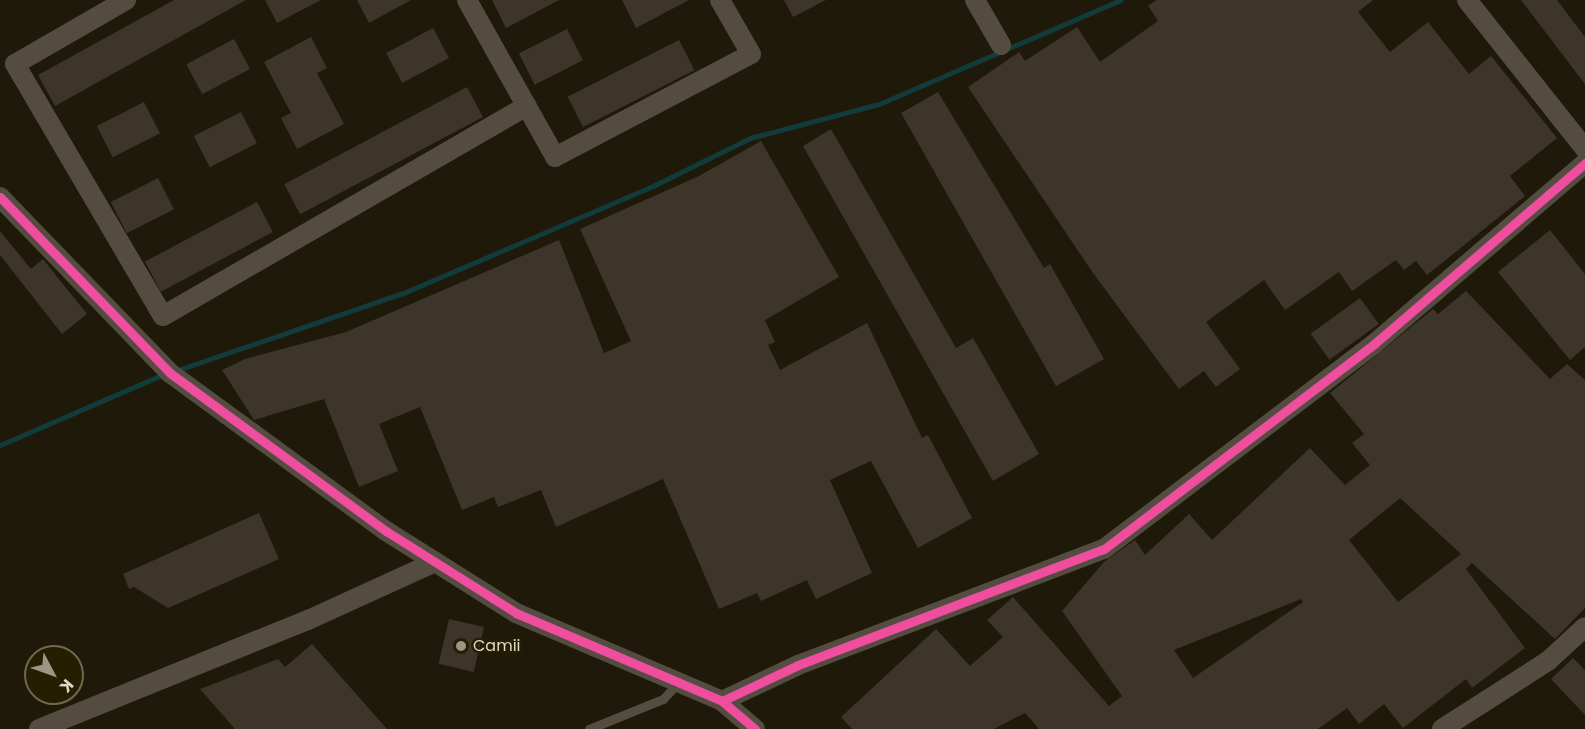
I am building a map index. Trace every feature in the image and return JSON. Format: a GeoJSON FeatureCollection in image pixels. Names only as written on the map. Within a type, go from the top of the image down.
{"type":"FeatureCollection","features":[{"type":"Feature","properties":{"kind":"street"},"geometry":{"type":"LineString","coordinates":[[126,0],[7,69],[163,316],[527,106]]}},
{"type":"Feature","properties":{"kind":"street"},"geometry":{"type":"LineString","coordinates":[[467,0],[555,157],[751,54],[720,0]]}},
{"type":"Feature","properties":{"kind":"street"},"geometry":{"type":"LineString","coordinates":[[975,0],[1001,45]]}},
{"type":"Feature","properties":{"kind":"street"},"geometry":{"type":"LineString","coordinates":[[1467,0],[1585,149]]}},
{"type":"Feature","properties":{"kind":"street"},"geometry":{"type":"LineString","coordinates":[[722,701],[798,665],[1104,549],[1374,344],[1585,163]]}},
{"type":"Feature","properties":{"kind":"street"},"geometry":{"type":"LineString","coordinates":[[0,197],[166,369],[435,561],[516,613],[722,701],[755,729]]}},
{"type":"Feature","properties":{"kind":"street"},"geometry":{"type":"LineString","coordinates":[[39,729],[308,620],[435,561]]}},
{"type":"Feature","properties":{"kind":"street"},"geometry":{"type":"LineString","coordinates":[[1442,729],[1548,662],[1585,627]]}},
{"type":"Feature","properties":{"kind":"lane"},"geometry":{"type":"LineString","coordinates":[[589,729],[663,699],[678,683]]}},
{"type":"Feature","properties":{"kind":"building"},"geometry":{"type":"Polygon","coordinates":[[[174,0],[246,0],[55,106],[38,75],[174,0]]]}},
{"type":"Feature","properties":{"kind":"building"},"geometry":{"type":"Polygon","coordinates":[[[265,0],[321,0],[277,23],[265,0]]]}},
{"type":"Feature","properties":{"kind":"building"},"geometry":{"type":"Polygon","coordinates":[[[357,0],[411,0],[369,23],[357,0]]]}},
{"type":"Feature","properties":{"kind":"building"},"geometry":{"type":"Polygon","coordinates":[[[492,0],[559,0],[506,28],[492,0]]]}},
{"type":"Feature","properties":{"kind":"building"},"geometry":{"type":"Polygon","coordinates":[[[622,0],[689,0],[636,28],[622,0]]]}},
{"type":"Feature","properties":{"kind":"building"},"geometry":{"type":"Polygon","coordinates":[[[784,0],[826,0],[793,17],[784,0]]]}},
{"type":"Feature","properties":{"kind":"building"},"geometry":{"type":"Polygon","coordinates":[[[1156,0],[1373,0],[1358,12],[1390,52],[1428,22],[1469,74],[1491,56],[1557,138],[1510,176],[1525,196],[1427,275],[1416,261],[1404,270],[1396,260],[1352,291],[1339,272],[1285,310],[1264,280],[1206,322],[1240,369],[1216,387],[1204,371],[1179,389],[1093,273],[968,87],[1019,52],[1025,61],[1077,27],[1100,62],[1158,21],[1148,6],[1156,0]]]}},
{"type":"Feature","properties":{"kind":"building"},"geometry":{"type":"Polygon","coordinates":[[[1521,0],[1557,0],[1585,37],[1585,84],[1521,0]]]}},
{"type":"Feature","properties":{"kind":"building"},"geometry":{"type":"Polygon","coordinates":[[[433,28],[449,58],[402,83],[386,53],[433,28]]]}},
{"type":"Feature","properties":{"kind":"building"},"geometry":{"type":"Polygon","coordinates":[[[567,29],[583,60],[535,85],[519,54],[567,29]]]}},
{"type":"Feature","properties":{"kind":"building"},"geometry":{"type":"Polygon","coordinates":[[[311,37],[327,68],[317,73],[344,124],[297,149],[281,118],[291,113],[264,62],[311,37]]]}},
{"type":"Feature","properties":{"kind":"building"},"geometry":{"type":"Polygon","coordinates":[[[234,39],[250,69],[202,94],[186,64],[234,39]]]}},
{"type":"Feature","properties":{"kind":"building"},"geometry":{"type":"Polygon","coordinates":[[[679,40],[694,70],[583,127],[568,97],[679,40]]]}},
{"type":"Feature","properties":{"kind":"building"},"geometry":{"type":"Polygon","coordinates":[[[467,87],[483,117],[300,214],[284,184],[467,87]]]}},
{"type":"Feature","properties":{"kind":"building"},"geometry":{"type":"Polygon","coordinates":[[[938,92],[1044,268],[1050,264],[1104,359],[1056,386],[901,113],[938,92]]]}},
{"type":"Feature","properties":{"kind":"building"},"geometry":{"type":"Polygon","coordinates":[[[144,102],[160,133],[113,157],[97,126],[144,102]]]}},
{"type":"Feature","properties":{"kind":"building"},"geometry":{"type":"Polygon","coordinates":[[[241,112],[257,143],[210,167],[194,136],[241,112]]]}},
{"type":"Feature","properties":{"kind":"building"},"geometry":{"type":"Polygon","coordinates":[[[831,129],[956,348],[973,338],[1039,454],[993,481],[803,146],[831,129]]]}},
{"type":"Feature","properties":{"kind":"building"},"geometry":{"type":"Polygon","coordinates":[[[761,141],[839,277],[765,320],[775,342],[768,345],[780,370],[867,323],[922,438],[928,435],[972,518],[918,548],[871,461],[830,480],[872,573],[816,599],[807,580],[761,601],[757,593],[719,609],[663,479],[556,527],[541,490],[498,507],[494,497],[462,510],[420,407],[379,424],[398,471],[359,487],[324,399],[254,420],[222,370],[245,359],[346,332],[559,240],[604,353],[631,341],[580,229],[699,176],[761,141]]]}},
{"type":"Feature","properties":{"kind":"building"},"geometry":{"type":"Polygon","coordinates":[[[158,178],[174,209],[127,233],[111,202],[158,178]]]}},
{"type":"Feature","properties":{"kind":"building"},"geometry":{"type":"Polygon","coordinates":[[[257,202],[273,232],[161,292],[145,262],[257,202]]]}},
{"type":"Feature","properties":{"kind":"building"},"geometry":{"type":"Polygon","coordinates":[[[1550,230],[1585,274],[1585,347],[1570,360],[1498,272],[1550,230]]]}},
{"type":"Feature","properties":{"kind":"building"},"geometry":{"type":"Polygon","coordinates":[[[0,231],[31,269],[43,259],[87,314],[62,334],[0,255],[0,231]]]}},
{"type":"Feature","properties":{"kind":"building"},"geometry":{"type":"Polygon","coordinates":[[[1466,291],[1550,379],[1567,364],[1585,380],[1585,608],[1555,639],[1472,563],[1466,569],[1525,648],[1472,688],[1466,679],[1403,728],[1384,704],[1359,724],[1347,708],[1318,729],[1039,729],[1025,713],[994,729],[852,729],[841,717],[936,629],[970,666],[1003,637],[987,620],[1013,597],[1109,706],[1122,696],[1062,611],[1104,562],[1135,540],[1145,555],[1189,514],[1212,540],[1310,448],[1345,485],[1370,465],[1352,443],[1364,434],[1330,393],[1433,309],[1438,314],[1466,291]],[[1400,498],[1349,540],[1398,602],[1461,554],[1400,498]],[[1301,599],[1174,650],[1193,678],[1303,602],[1301,599]]]}},
{"type":"Feature","properties":{"kind":"building"},"geometry":{"type":"Polygon","coordinates":[[[1360,298],[1379,324],[1329,360],[1311,334],[1360,298]]]}},
{"type":"Feature","properties":{"kind":"building"},"geometry":{"type":"Polygon","coordinates":[[[259,513],[279,559],[168,608],[134,587],[129,589],[123,574],[259,513]]]}},
{"type":"Feature","properties":{"kind":"building","name":"Camii"},"geometry":{"type":"Polygon","coordinates":[[[449,619],[484,627],[474,672],[439,664],[449,619]]]}},
{"type":"Feature","properties":{"kind":"building"},"geometry":{"type":"Polygon","coordinates":[[[312,644],[387,729],[235,729],[200,689],[278,659],[285,667],[312,644]]]}},
{"type":"Feature","properties":{"kind":"building"},"geometry":{"type":"Polygon","coordinates":[[[1573,658],[1585,670],[1585,715],[1551,679],[1573,658]]]}},
{"type":"Feature","properties":{"kind":"waterway"},"geometry":{"type":"LineString","coordinates":[[175,371],[408,291],[655,185],[750,138],[879,104],[1121,0]]}},
{"type":"Feature","properties":{"kind":"waterway"},"geometry":{"type":"LineString","coordinates":[[0,445],[164,374]]}},
{"type":"Feature","properties":{"kind":"cycle path"},"geometry":{"type":"LineString","coordinates":[[722,701],[798,665],[1104,549],[1374,344],[1585,163]]}},
{"type":"Feature","properties":{"kind":"cycle path"},"geometry":{"type":"LineString","coordinates":[[0,197],[170,373],[386,531],[516,613],[722,701],[755,729]]}},
{"type":"Feature","properties":{"kind":"place","name":"Camii"},"geometry":{"type":"Point","coordinates":[461,646]}}]}
